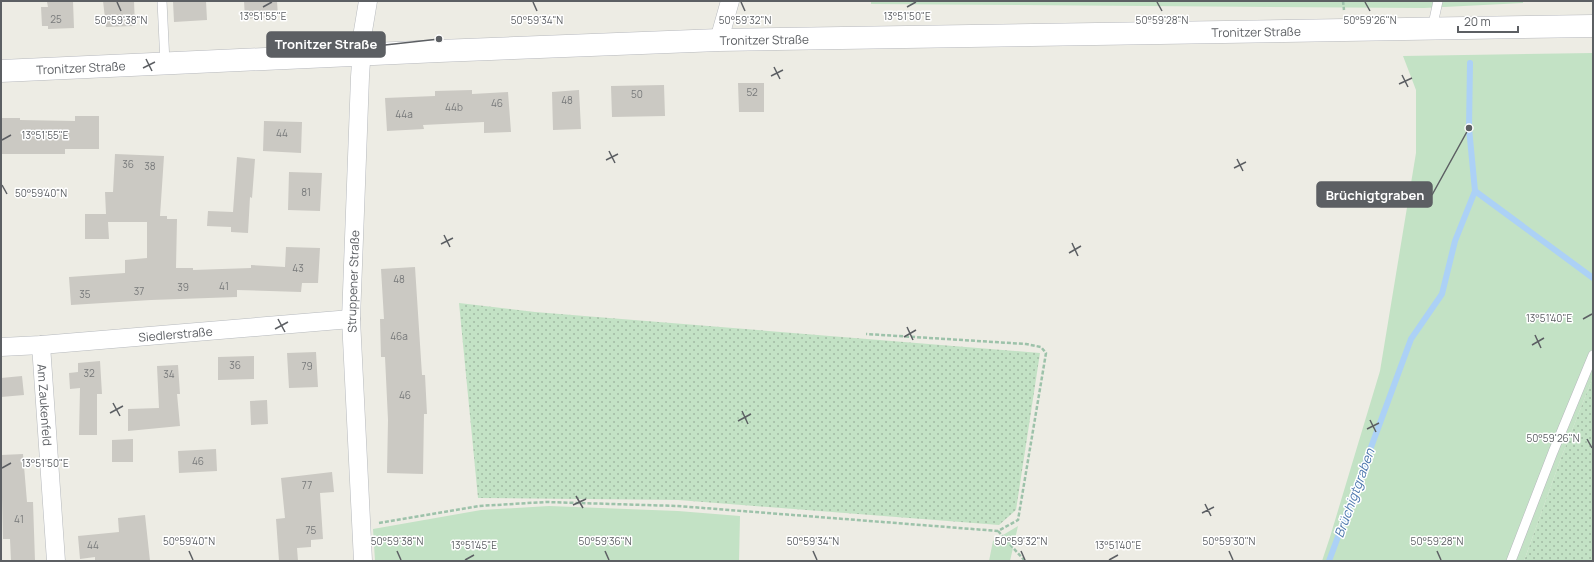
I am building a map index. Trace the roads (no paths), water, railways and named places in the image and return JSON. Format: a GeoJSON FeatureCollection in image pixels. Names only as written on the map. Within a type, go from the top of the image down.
{"type":"FeatureCollection","features":[{"type":"Feature","properties":{"kind":"street","name":"Struppener Straße"},"geometry":{"type":"LineString","coordinates":[[363,561],[351,319],[363,31],[368,1]]}},
{"type":"Feature","properties":{"kind":"street"},"geometry":{"type":"LineString","coordinates":[[719,40],[730,1]]}},
{"type":"Feature","properties":{"kind":"street","name":"Tronitzer Straße"},"geometry":{"type":"LineString","coordinates":[[1,71],[362,54],[719,40],[1593,26]]}},
{"type":"Feature","properties":{"kind":"street","name":"Siedlerstraße"},"geometry":{"type":"LineString","coordinates":[[1,347],[41,346],[351,319]]}},
{"type":"Feature","properties":{"kind":"street","name":"Am Zaukenfeld"},"geometry":{"type":"LineString","coordinates":[[41,346],[56,561]]}},
{"type":"Feature","properties":{"kind":"lane"},"geometry":{"type":"LineString","coordinates":[[162,1],[165,63]]}},
{"type":"Feature","properties":{"kind":"lane"},"geometry":{"type":"LineString","coordinates":[[1432,29],[1438,1]]}},
{"type":"Feature","properties":{"kind":"lane"},"geometry":{"type":"LineString","coordinates":[[1512,561],[1553,452],[1593,356]]}},
{"type":"Feature","properties":{"kind":"waterway","name":"Brüchigtgraben"},"geometry":{"type":"LineString","coordinates":[[1329,561],[1411,339],[1442,294],[1455,241],[1475,191],[1469,128],[1470,63]]}},
{"type":"Feature","properties":{"kind":"waterway"},"geometry":{"type":"LineString","coordinates":[[1475,191],[1593,278]]}},
{"type":"Feature","properties":{"kind":"place","name":"Tronitzer Straße"},"geometry":{"type":"Point","coordinates":[439,39]}},
{"type":"Feature","properties":{"kind":"place","name":"Brüchigtgraben"},"geometry":{"type":"Point","coordinates":[1469,128]}}]}
